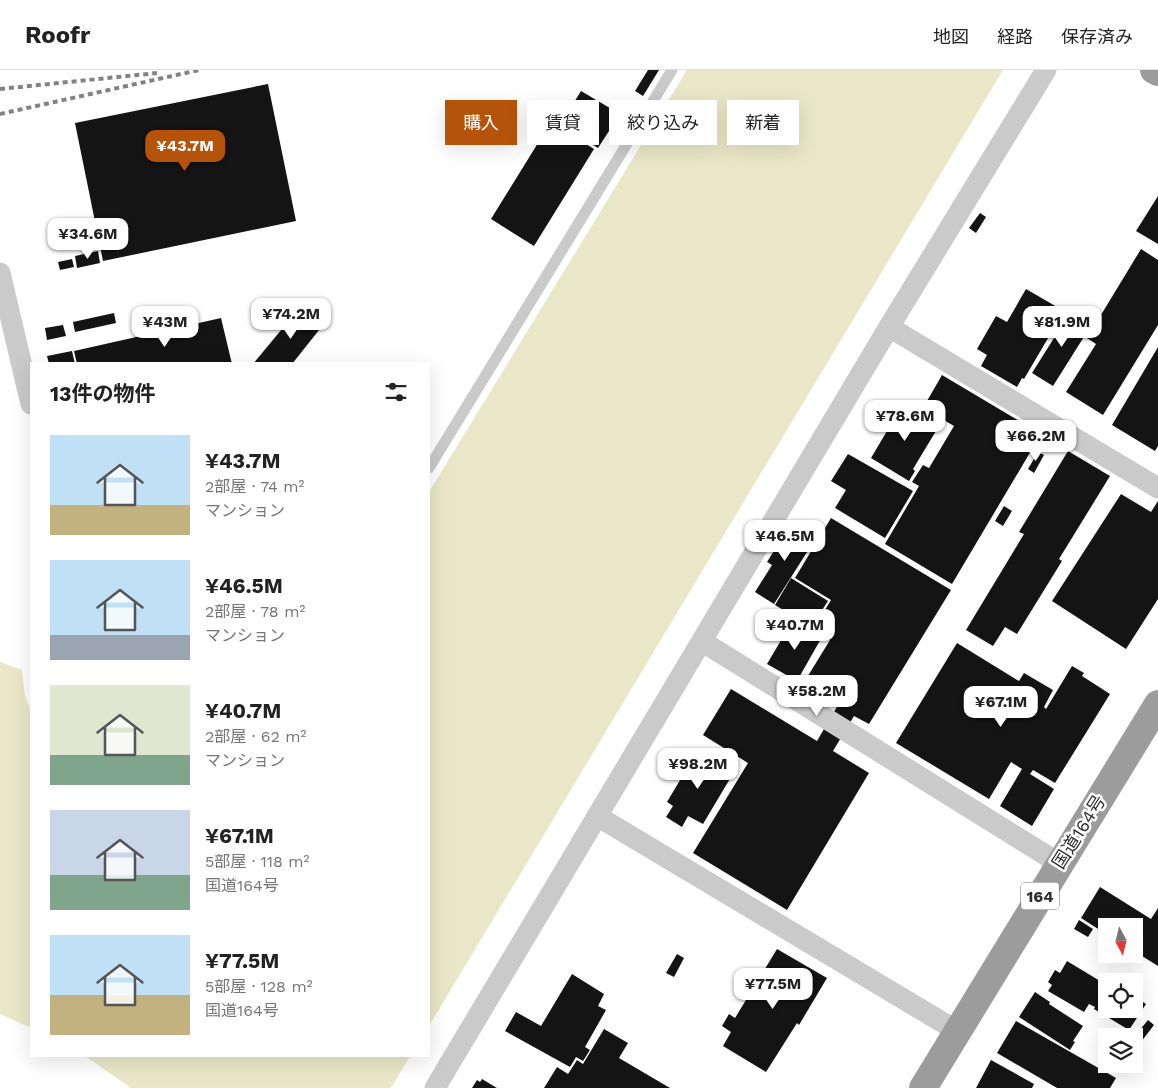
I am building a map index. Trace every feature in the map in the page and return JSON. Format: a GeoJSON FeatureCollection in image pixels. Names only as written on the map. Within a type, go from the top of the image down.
{"type":"FeatureCollection","features":[{"type":"Feature","properties":{"kind":"highway"},"geometry":{"type":"LineString","coordinates":[[1154,70],[1158,72]]}},
{"type":"Feature","properties":{"kind":"highway","name":"国道164号"},"geometry":{"type":"LineString","coordinates":[[923,1088],[1158,704]]}},
{"type":"Feature","properties":{"kind":"street"},"geometry":{"type":"LineString","coordinates":[[435,1088],[1046,70]]}},
{"type":"Feature","properties":{"kind":"street"},"geometry":{"type":"LineString","coordinates":[[0,273],[30,400]]}},
{"type":"Feature","properties":{"kind":"street"},"geometry":{"type":"LineString","coordinates":[[890,328],[1158,488]]}},
{"type":"Feature","properties":{"kind":"street"},"geometry":{"type":"LineString","coordinates":[[702,642],[1060,864]]}},
{"type":"Feature","properties":{"kind":"street"},"geometry":{"type":"LineString","coordinates":[[597,816],[957,1032]]}},
{"type":"Feature","properties":{"kind":"lane"},"geometry":{"type":"LineString","coordinates":[[430,466],[672,70]]}},
{"type":"Feature","properties":{"kind":"shaded area"},"geometry":{"type":"Polygon","coordinates":[[[687,70],[1003,70],[430,1024],[430,490],[641,145],[717,145],[717,100],[669,100],[687,70]]]}},
{"type":"Feature","properties":{"kind":"shaded area"},"geometry":{"type":"Polygon","coordinates":[[[0,662],[22,670],[25,696],[30,709],[30,1028],[0,1014],[0,662]]]}},
{"type":"Feature","properties":{"kind":"shaded area"},"geometry":{"type":"Polygon","coordinates":[[[86,1057],[409,1057],[391,1088],[131,1088],[86,1057]]]}},
{"type":"Feature","properties":{"kind":"building"},"geometry":{"type":"Polygon","coordinates":[[[648,70],[659,70],[643,96],[635,91],[648,70]]]}},
{"type":"Feature","properties":{"kind":"building"},"geometry":{"type":"Polygon","coordinates":[[[268,84],[296,221],[103,261],[75,123],[268,84]]]}},
{"type":"Feature","properties":{"kind":"building"},"geometry":{"type":"Polygon","coordinates":[[[581,91],[596,100],[575,100],[581,91]]]}},
{"type":"Feature","properties":{"kind":"building"},"geometry":{"type":"Polygon","coordinates":[[[599,102],[609,108],[609,131],[598,148],[593,145],[599,145],[599,102]]]}},
{"type":"Feature","properties":{"kind":"building"},"geometry":{"type":"Polygon","coordinates":[[[537,145],[588,145],[594,149],[534,246],[491,219],[537,145]]]}},
{"type":"Feature","properties":{"kind":"building"},"geometry":{"type":"Polygon","coordinates":[[[1158,196],[1158,244],[1136,231],[1158,196]]]}},
{"type":"Feature","properties":{"kind":"building"},"geometry":{"type":"Polygon","coordinates":[[[980,213],[986,217],[976,233],[969,228],[980,213]]]}},
{"type":"Feature","properties":{"kind":"building"},"geometry":{"type":"Polygon","coordinates":[[[1141,249],[1158,260],[1158,325],[1103,415],[1066,392],[1096,344],[1087,338],[1141,249]]]}},
{"type":"Feature","properties":{"kind":"building"},"geometry":{"type":"Polygon","coordinates":[[[98,251],[100,263],[77,268],[75,256],[98,251]]]}},
{"type":"Feature","properties":{"kind":"building"},"geometry":{"type":"Polygon","coordinates":[[[72,259],[74,267],[60,270],[58,262],[72,259]]]}},
{"type":"Feature","properties":{"kind":"building"},"geometry":{"type":"Polygon","coordinates":[[[1026,289],[1064,311],[1024,379],[1022,378],[1017,387],[981,366],[987,355],[977,349],[996,316],[1007,322],[1026,289]]]}},
{"type":"Feature","properties":{"kind":"building"},"geometry":{"type":"Polygon","coordinates":[[[301,306],[323,325],[294,362],[255,362],[301,306]]]}},
{"type":"Feature","properties":{"kind":"building"},"geometry":{"type":"Polygon","coordinates":[[[1071,311],[1092,324],[1053,386],[1032,373],[1071,311]]]}},
{"type":"Feature","properties":{"kind":"building"},"geometry":{"type":"Polygon","coordinates":[[[114,313],[116,323],[75,332],[73,322],[114,313]]]}},
{"type":"Feature","properties":{"kind":"building"},"geometry":{"type":"Polygon","coordinates":[[[221,318],[232,362],[77,362],[74,351],[221,318]]]}},
{"type":"Feature","properties":{"kind":"building"},"geometry":{"type":"Polygon","coordinates":[[[63,325],[66,336],[47,340],[45,328],[63,325]]]}},
{"type":"Feature","properties":{"kind":"building"},"geometry":{"type":"Polygon","coordinates":[[[1158,347],[1158,446],[1155,451],[1112,425],[1158,347]]]}},
{"type":"Feature","properties":{"kind":"building"},"geometry":{"type":"Polygon","coordinates":[[[72,351],[75,362],[48,362],[47,356],[72,351]]]}},
{"type":"Feature","properties":{"kind":"building"},"geometry":{"type":"Polygon","coordinates":[[[942,375],[1041,434],[952,584],[885,544],[919,486],[912,482],[923,465],[929,468],[954,426],[923,408],[942,375]]]}},
{"type":"Feature","properties":{"kind":"building"},"geometry":{"type":"Polygon","coordinates":[[[903,404],[939,426],[913,469],[915,471],[909,481],[871,458],[903,404]]]}},
{"type":"Feature","properties":{"kind":"building"},"geometry":{"type":"Polygon","coordinates":[[[1068,451],[1110,476],[1059,559],[1062,561],[1017,634],[1005,627],[993,646],[966,630],[1024,534],[1019,532],[1068,451]]]}},
{"type":"Feature","properties":{"kind":"building"},"geometry":{"type":"Polygon","coordinates":[[[1038,452],[1044,455],[1034,473],[1028,469],[1038,452]]]}},
{"type":"Feature","properties":{"kind":"building"},"geometry":{"type":"Polygon","coordinates":[[[848,454],[913,491],[885,538],[835,508],[846,490],[831,481],[848,454]]]}},
{"type":"Feature","properties":{"kind":"building"},"geometry":{"type":"Polygon","coordinates":[[[1121,494],[1151,512],[1158,501],[1158,599],[1126,649],[1052,601],[1121,494]]]}},
{"type":"Feature","properties":{"kind":"building"},"geometry":{"type":"Polygon","coordinates":[[[1004,506],[1012,511],[1003,526],[995,521],[1004,506]]]}},
{"type":"Feature","properties":{"kind":"building"},"geometry":{"type":"Polygon","coordinates":[[[831,518],[951,590],[869,724],[854,716],[833,751],[869,773],[787,910],[693,853],[748,763],[703,735],[731,689],[817,741],[838,705],[803,684],[830,640],[813,630],[831,600],[795,578],[831,518]]]}},
{"type":"Feature","properties":{"kind":"building"},"geometry":{"type":"Polygon","coordinates":[[[792,522],[816,538],[774,604],[755,592],[772,565],[767,562],[792,522]]]}},
{"type":"Feature","properties":{"kind":"building"},"geometry":{"type":"Polygon","coordinates":[[[791,578],[828,601],[811,627],[775,605],[791,578]]]}},
{"type":"Feature","properties":{"kind":"building"},"geometry":{"type":"Polygon","coordinates":[[[793,620],[822,637],[797,681],[767,664],[793,620]]]}},
{"type":"Feature","properties":{"kind":"building"},"geometry":{"type":"Polygon","coordinates":[[[957,643],[1019,681],[1024,673],[1053,690],[1044,707],[1046,709],[1072,666],[1084,673],[1082,676],[1110,694],[1055,783],[1033,770],[1030,774],[1054,789],[1032,826],[1000,806],[1022,769],[1011,762],[989,799],[896,743],[957,643]]]}},
{"type":"Feature","properties":{"kind":"building"},"geometry":{"type":"Polygon","coordinates":[[[698,750],[734,772],[703,824],[688,816],[682,827],[666,817],[673,806],[667,802],[698,750]]]}},
{"type":"Feature","properties":{"kind":"building"},"geometry":{"type":"Polygon","coordinates":[[[1100,887],[1151,919],[1158,908],[1158,966],[1143,957],[1143,918],[1098,918],[1098,929],[1081,918],[1100,887]]]}},
{"type":"Feature","properties":{"kind":"building"},"geometry":{"type":"Polygon","coordinates":[[[1079,920],[1093,929],[1088,937],[1074,929],[1079,920]]]}},
{"type":"Feature","properties":{"kind":"building"},"geometry":{"type":"Polygon","coordinates":[[[777,949],[827,978],[799,1025],[797,1023],[766,1072],[723,1046],[731,1032],[722,1026],[729,1014],[735,1018],[777,949]]]}},
{"type":"Feature","properties":{"kind":"building"},"geometry":{"type":"Polygon","coordinates":[[[677,954],[684,958],[674,977],[666,973],[677,954]]]}},
{"type":"Feature","properties":{"kind":"building"},"geometry":{"type":"Polygon","coordinates":[[[1067,961],[1098,980],[1098,1011],[1089,1004],[1084,1012],[1048,991],[1052,985],[1048,982],[1055,970],[1060,973],[1067,961]]]}},
{"type":"Feature","properties":{"kind":"building"},"geometry":{"type":"Polygon","coordinates":[[[572,974],[604,994],[598,1006],[606,1010],[585,1047],[590,1050],[583,1061],[576,1057],[570,1067],[505,1031],[516,1012],[541,1026],[572,974]]]}},
{"type":"Feature","properties":{"kind":"building"},"geometry":{"type":"Polygon","coordinates":[[[1035,992],[1050,1002],[1049,1004],[1083,1026],[1073,1041],[1075,1042],[1070,1050],[1019,1017],[1035,992]]]}},
{"type":"Feature","properties":{"kind":"building"},"geometry":{"type":"Polygon","coordinates":[[[1109,1018],[1137,1018],[1130,1028],[1126,1028],[1109,1018]]]}},
{"type":"Feature","properties":{"kind":"building"},"geometry":{"type":"Polygon","coordinates":[[[1148,1020],[1154,1025],[1143,1039],[1143,1028],[1141,1028],[1148,1020]]]}},
{"type":"Feature","properties":{"kind":"building"},"geometry":{"type":"Polygon","coordinates":[[[1016,1021],[1098,1068],[1098,1073],[1107,1073],[1116,1078],[1110,1088],[1057,1088],[997,1053],[1016,1021]]]}},
{"type":"Feature","properties":{"kind":"building"},"geometry":{"type":"Polygon","coordinates":[[[604,1029],[628,1043],[619,1058],[670,1088],[544,1088],[557,1067],[568,1074],[577,1060],[583,1064],[604,1029]]]}},
{"type":"Feature","properties":{"kind":"building"},"geometry":{"type":"Polygon","coordinates":[[[991,1060],[1034,1084],[1032,1088],[976,1088],[991,1060]]]}},
{"type":"Feature","properties":{"kind":"building"},"geometry":{"type":"Polygon","coordinates":[[[482,1079],[497,1088],[472,1088],[477,1080],[480,1082],[482,1079]]]}},
{"type":"Feature","properties":{"kind":"railway"},"geometry":{"type":"LineString","coordinates":[[0,114],[199,70]]}},
{"type":"Feature","properties":{"kind":"railway"},"geometry":{"type":"LineString","coordinates":[[0,89],[157,73]]}}]}
